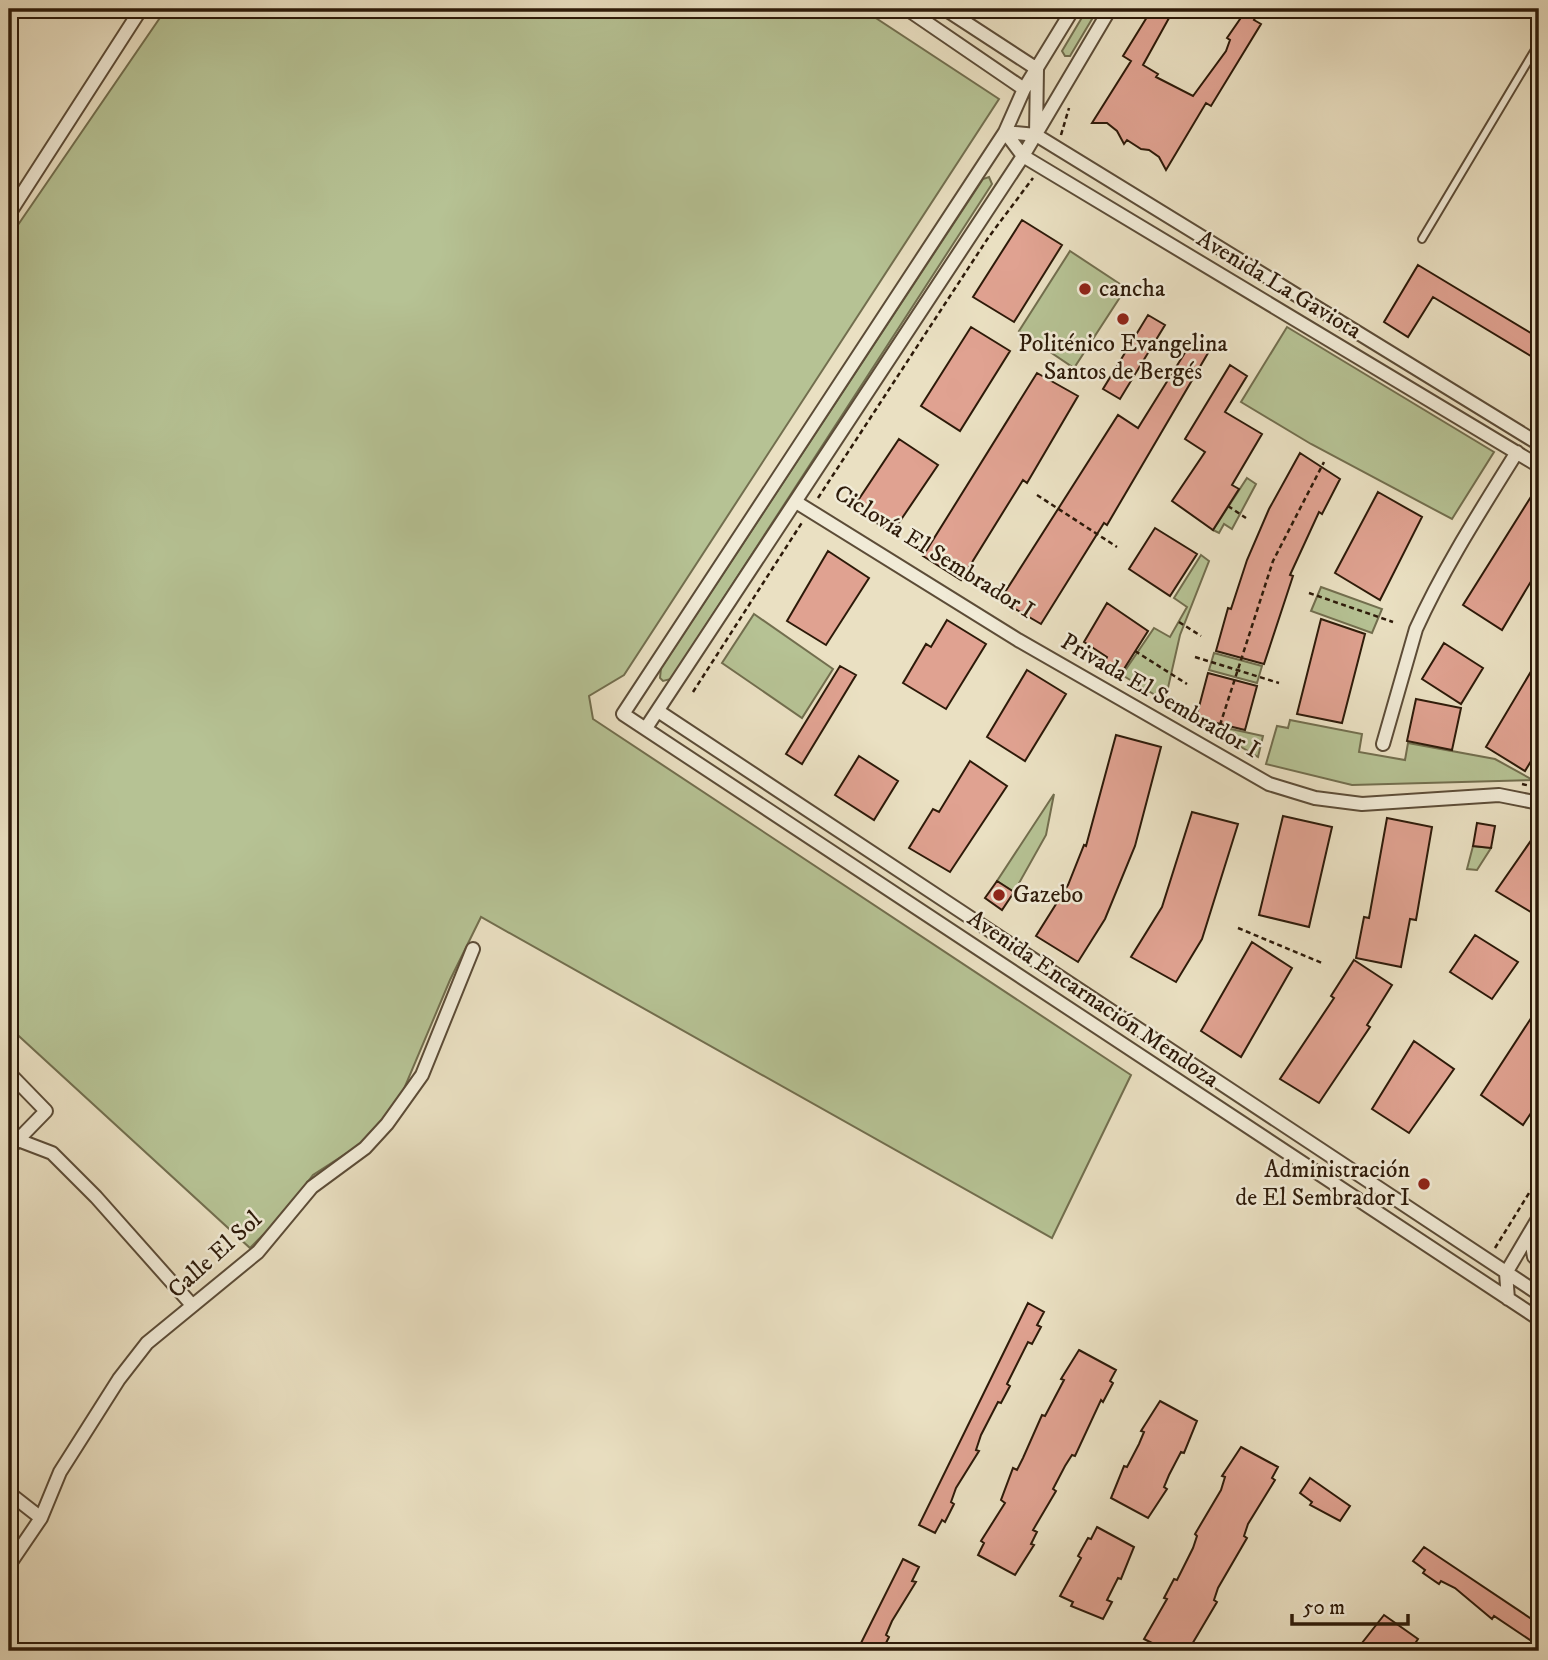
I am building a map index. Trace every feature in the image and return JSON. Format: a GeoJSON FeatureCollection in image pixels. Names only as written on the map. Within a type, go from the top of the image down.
{"type":"FeatureCollection","features":[{"type":"Feature","properties":{"kind":"street"},"geometry":{"type":"LineString","coordinates":[[9,214],[141,9]]}},
{"type":"Feature","properties":{"kind":"street"},"geometry":{"type":"LineString","coordinates":[[907,9],[1024,89]]}},
{"type":"Feature","properties":{"kind":"street"},"geometry":{"type":"LineString","coordinates":[[945,9],[1037,69]]}},
{"type":"Feature","properties":{"kind":"street"},"geometry":{"type":"LineString","coordinates":[[1036,135],[1005,131],[1024,89],[1073,9]]}},
{"type":"Feature","properties":{"kind":"street"},"geometry":{"type":"LineString","coordinates":[[646,728],[1023,156],[1110,9]]}},
{"type":"Feature","properties":{"kind":"street"},"geometry":{"type":"LineString","coordinates":[[1036,135],[1037,69]]}},
{"type":"Feature","properties":{"kind":"street","name":"Avenida La Gaviota"},"geometry":{"type":"LineString","coordinates":[[1005,131],[1023,156],[1539,466]]}},
{"type":"Feature","properties":{"kind":"street","name":"Avenida Encarnación Mendoza"},"geometry":{"type":"LineString","coordinates":[[1005,131],[623,714],[1539,1320]]}},
{"type":"Feature","properties":{"kind":"street","name":"Avenida La Gaviota"},"geometry":{"type":"LineString","coordinates":[[1036,135],[1539,444]]}},
{"type":"Feature","properties":{"kind":"street"},"geometry":{"type":"LineString","coordinates":[[1383,744],[1420,620],[1447,566],[1517,452]]}},
{"type":"Feature","properties":{"kind":"street","name":"Privada El Sembrador I"},"geometry":{"type":"LineString","coordinates":[[796,502],[1018,640],[1269,784],[1315,798],[1362,804],[1499,795],[1539,803]]}},
{"type":"Feature","properties":{"kind":"street","name":"Avenida Encarnación Mendoza"},"geometry":{"type":"LineString","coordinates":[[658,712],[1539,1294]]}},
{"type":"Feature","properties":{"kind":"street","name":"Calle El Sol"},"geometry":{"type":"LineString","coordinates":[[9,1565],[41,1518],[60,1472],[119,1379],[147,1343],[258,1252],[312,1186],[365,1148],[387,1124],[422,1076],[473,948]]}},
{"type":"Feature","properties":{"kind":"street"},"geometry":{"type":"LineString","coordinates":[[9,1073],[46,1111],[13,1145]]}},
{"type":"Feature","properties":{"kind":"street"},"geometry":{"type":"LineString","coordinates":[[13,1145],[52,1153],[96,1197],[192,1305]]}},
{"type":"Feature","properties":{"kind":"street"},"geometry":{"type":"LineString","coordinates":[[1539,1217],[1507,1273],[1512,1302],[1539,1294]]}},
{"type":"Feature","properties":{"kind":"street"},"geometry":{"type":"LineString","coordinates":[[1530,1233],[1534,1257],[1539,1260]]}},
{"type":"Feature","properties":{"kind":"street"},"geometry":{"type":"LineString","coordinates":[[9,1493],[41,1518]]}},
{"type":"Feature","properties":{"kind":"lane"},"geometry":{"type":"LineString","coordinates":[[1422,239],[1539,44]]}},
{"type":"Feature","properties":{"kind":"path"},"geometry":{"type":"LineString","coordinates":[[1055,147],[1067,121],[1071,99]]}},
{"type":"Feature","properties":{"kind":"path","name":"Ciclovía El Sembrador I"},"geometry":{"type":"LineString","coordinates":[[828,506],[817,499],[988,238],[1042,167]]}},
{"type":"Feature","properties":{"kind":"path"},"geometry":{"type":"LineString","coordinates":[[1220,725],[1273,561],[1324,461]]}},
{"type":"Feature","properties":{"kind":"path"},"geometry":{"type":"LineString","coordinates":[[1037,495],[1117,547]]}},
{"type":"Feature","properties":{"kind":"path"},"geometry":{"type":"LineString","coordinates":[[1228,506],[1246,518]]}},
{"type":"Feature","properties":{"kind":"path"},"geometry":{"type":"LineString","coordinates":[[693,692],[810,511]]}},
{"type":"Feature","properties":{"kind":"path"},"geometry":{"type":"LineString","coordinates":[[1309,593],[1393,622]]}},
{"type":"Feature","properties":{"kind":"path"},"geometry":{"type":"LineString","coordinates":[[1179,622],[1201,636]]}},
{"type":"Feature","properties":{"kind":"path"},"geometry":{"type":"LineString","coordinates":[[1135,651],[1187,684]]}},
{"type":"Feature","properties":{"kind":"path"},"geometry":{"type":"LineString","coordinates":[[1195,657],[1279,683]]}},
{"type":"Feature","properties":{"kind":"path"},"geometry":{"type":"LineString","coordinates":[[1516,785],[1530,784],[1539,788]]}},
{"type":"Feature","properties":{"kind":"path"},"geometry":{"type":"LineString","coordinates":[[1238,928],[1322,963]]}},
{"type":"Feature","properties":{"kind":"path"},"geometry":{"type":"LineString","coordinates":[[1488,1261],[1539,1177]]}},
{"type":"Feature","properties":{"kind":"green space"},"geometry":{"type":"Polygon","coordinates":[[[166,9],[862,9],[999,99],[624,675],[589,696],[593,719],[1131,1075],[1052,1238],[481,917],[450,980],[401,1096],[367,1140],[313,1175],[280,1218],[250,1248],[9,1027],[9,238],[166,9]]]}},
{"type":"Feature","properties":{"kind":"green space"},"geometry":{"type":"Polygon","coordinates":[[[1087,9],[1098,9],[1070,56],[1065,56],[1062,51],[1087,9]]]}},
{"type":"Feature","properties":{"kind":"green space"},"geometry":{"type":"Polygon","coordinates":[[[989,177],[992,184],[671,679],[663,681],[660,678],[661,668],[983,179],[989,177]]]}},
{"type":"Feature","properties":{"kind":"green space"},"geometry":{"type":"Polygon","coordinates":[[[1070,251],[1126,288],[1074,368],[1019,331],[1070,251]]]}},
{"type":"Feature","properties":{"kind":"green space"},"geometry":{"type":"Polygon","coordinates":[[[1287,327],[1494,452],[1452,519],[1311,444],[1241,402],[1287,327]]]}},
{"type":"Feature","properties":{"kind":"green space"},"geometry":{"type":"Polygon","coordinates":[[[1247,478],[1256,484],[1232,529],[1224,524],[1219,533],[1213,530],[1247,478]]]}},
{"type":"Feature","properties":{"kind":"green space"},"geometry":{"type":"Polygon","coordinates":[[[1201,555],[1209,561],[1180,635],[1165,701],[1122,675],[1154,628],[1170,637],[1187,607],[1174,598],[1201,555]]]}},
{"type":"Feature","properties":{"kind":"green space"},"geometry":{"type":"Polygon","coordinates":[[[1321,587],[1382,609],[1372,633],[1311,611],[1321,587]]]}},
{"type":"Feature","properties":{"kind":"green space"},"geometry":{"type":"Polygon","coordinates":[[[754,614],[833,669],[802,718],[722,663],[754,614]]]}},
{"type":"Feature","properties":{"kind":"green space"},"geometry":{"type":"Polygon","coordinates":[[[1214,653],[1262,666],[1257,683],[1209,670],[1214,653]]]}},
{"type":"Feature","properties":{"kind":"green space"},"geometry":{"type":"Polygon","coordinates":[[[1290,720],[1362,734],[1359,752],[1405,760],[1408,743],[1495,759],[1533,780],[1352,785],[1266,764],[1277,726],[1288,728],[1290,720]]]}},
{"type":"Feature","properties":{"kind":"green space"},"geometry":{"type":"Polygon","coordinates":[[[1199,722],[1263,736],[1258,757],[1199,722]]]}},
{"type":"Feature","properties":{"kind":"green space"},"geometry":{"type":"Polygon","coordinates":[[[1054,794],[1046,835],[1014,892],[997,881],[1054,794]]]}},
{"type":"Feature","properties":{"kind":"green space"},"geometry":{"type":"Polygon","coordinates":[[[1473,846],[1491,848],[1477,870],[1467,869],[1473,846]]]}},
{"type":"Feature","properties":{"kind":"building"},"geometry":{"type":"Polygon","coordinates":[[[1152,9],[1174,9],[1143,65],[1158,74],[1156,77],[1193,96],[1226,51],[1230,40],[1227,38],[1247,9],[1261,9],[1254,20],[1261,24],[1211,106],[1206,103],[1166,170],[1159,157],[1149,150],[1141,149],[1127,140],[1124,144],[1117,131],[1107,123],[1092,123],[1131,61],[1123,56],[1152,9]]]}},
{"type":"Feature","properties":{"kind":"building"},"geometry":{"type":"Polygon","coordinates":[[[1022,220],[1062,245],[1014,322],[973,297],[1022,220]]]}},
{"type":"Feature","properties":{"kind":"building"},"geometry":{"type":"Polygon","coordinates":[[[1418,265],[1539,338],[1539,361],[1433,297],[1408,337],[1384,322],[1418,265]]]}},
{"type":"Feature","properties":{"kind":"building"},"geometry":{"type":"Polygon","coordinates":[[[1148,315],[1165,325],[1120,399],[1103,389],[1148,315]]]}},
{"type":"Feature","properties":{"kind":"building"},"geometry":{"type":"Polygon","coordinates":[[[971,327],[1010,351],[960,431],[921,406],[971,327]]]}},
{"type":"Feature","properties":{"kind":"building"},"geometry":{"type":"Polygon","coordinates":[[[1191,343],[1208,353],[1107,525],[1104,523],[1041,624],[1000,600],[1118,415],[1138,428],[1191,343]]]}},
{"type":"Feature","properties":{"kind":"building"},"geometry":{"type":"Polygon","coordinates":[[[1230,365],[1247,376],[1225,412],[1262,434],[1232,485],[1239,489],[1213,530],[1172,501],[1205,452],[1185,439],[1230,365]]]}},
{"type":"Feature","properties":{"kind":"building"},"geometry":{"type":"Polygon","coordinates":[[[1037,373],[1078,396],[1027,483],[1023,480],[961,580],[923,556],[1037,373]]]}},
{"type":"Feature","properties":{"kind":"building"},"geometry":{"type":"Polygon","coordinates":[[[899,439],[938,465],[892,533],[853,508],[899,439]]]}},
{"type":"Feature","properties":{"kind":"building"},"geometry":{"type":"Polygon","coordinates":[[[1300,453],[1340,479],[1322,514],[1319,512],[1290,575],[1293,576],[1264,664],[1216,651],[1228,608],[1231,609],[1247,560],[1269,509],[1300,453]]]}},
{"type":"Feature","properties":{"kind":"building"},"geometry":{"type":"Polygon","coordinates":[[[1539,484],[1539,568],[1502,630],[1463,605],[1539,484]]]}},
{"type":"Feature","properties":{"kind":"building"},"geometry":{"type":"Polygon","coordinates":[[[1378,492],[1422,517],[1380,600],[1335,573],[1378,492]]]}},
{"type":"Feature","properties":{"kind":"building"},"geometry":{"type":"Polygon","coordinates":[[[1155,528],[1197,554],[1170,596],[1129,569],[1155,528]]]}},
{"type":"Feature","properties":{"kind":"building"},"geometry":{"type":"Polygon","coordinates":[[[828,551],[869,578],[826,645],[787,621],[828,551]]]}},
{"type":"Feature","properties":{"kind":"building"},"geometry":{"type":"Polygon","coordinates":[[[1107,603],[1148,631],[1122,672],[1105,661],[1107,657],[1084,642],[1107,603]]]}},
{"type":"Feature","properties":{"kind":"building"},"geometry":{"type":"Polygon","coordinates":[[[1321,619],[1365,634],[1342,723],[1297,714],[1321,619]]]}},
{"type":"Feature","properties":{"kind":"building"},"geometry":{"type":"Polygon","coordinates":[[[947,620],[986,644],[946,709],[903,683],[926,644],[931,647],[947,620]]]}},
{"type":"Feature","properties":{"kind":"building"},"geometry":{"type":"Polygon","coordinates":[[[1444,643],[1483,668],[1461,704],[1422,679],[1444,643]]]}},
{"type":"Feature","properties":{"kind":"building"},"geometry":{"type":"Polygon","coordinates":[[[1539,658],[1539,748],[1525,771],[1486,747],[1539,658]]]}},
{"type":"Feature","properties":{"kind":"building"},"geometry":{"type":"Polygon","coordinates":[[[840,666],[856,675],[802,764],[786,754],[840,666]]]}},
{"type":"Feature","properties":{"kind":"building"},"geometry":{"type":"Polygon","coordinates":[[[1027,670],[1066,694],[1025,761],[987,737],[1027,670]]]}},
{"type":"Feature","properties":{"kind":"building"},"geometry":{"type":"Polygon","coordinates":[[[1208,673],[1257,686],[1245,730],[1196,718],[1208,673]]]}},
{"type":"Feature","properties":{"kind":"building"},"geometry":{"type":"Polygon","coordinates":[[[1416,699],[1461,708],[1452,750],[1407,741],[1416,699]]]}},
{"type":"Feature","properties":{"kind":"building"},"geometry":{"type":"Polygon","coordinates":[[[1116,735],[1161,747],[1135,846],[1105,919],[1078,962],[1036,936],[1068,885],[1084,845],[1086,846],[1116,735]]]}},
{"type":"Feature","properties":{"kind":"building"},"geometry":{"type":"Polygon","coordinates":[[[859,756],[898,781],[874,820],[835,795],[859,756]]]}},
{"type":"Feature","properties":{"kind":"building"},"geometry":{"type":"Polygon","coordinates":[[[970,761],[1007,786],[950,872],[909,848],[933,809],[939,812],[970,761]]]}},
{"type":"Feature","properties":{"kind":"building"},"geometry":{"type":"Polygon","coordinates":[[[1192,812],[1238,824],[1202,939],[1176,982],[1131,957],[1162,907],[1192,812]]]}},
{"type":"Feature","properties":{"kind":"building"},"geometry":{"type":"Polygon","coordinates":[[[1283,816],[1332,827],[1309,927],[1259,915],[1283,816]]]}},
{"type":"Feature","properties":{"kind":"building"},"geometry":{"type":"Polygon","coordinates":[[[1387,818],[1432,827],[1416,920],[1410,919],[1401,967],[1356,958],[1364,917],[1369,918],[1387,818]]]}},
{"type":"Feature","properties":{"kind":"building"},"geometry":{"type":"Polygon","coordinates":[[[1477,823],[1495,826],[1491,848],[1473,846],[1477,823]]]}},
{"type":"Feature","properties":{"kind":"building"},"geometry":{"type":"Polygon","coordinates":[[[1539,829],[1539,917],[1496,891],[1539,829]]]}},
{"type":"Feature","properties":{"kind":"building","name":"Gazebo"},"geometry":{"type":"Polygon","coordinates":[[[997,881],[1014,892],[1002,910],[985,898],[997,881]]]}},
{"type":"Feature","properties":{"kind":"building"},"geometry":{"type":"Polygon","coordinates":[[[1475,935],[1518,962],[1492,999],[1450,972],[1475,935]]]}},
{"type":"Feature","properties":{"kind":"building"},"geometry":{"type":"Polygon","coordinates":[[[1252,942],[1292,968],[1241,1057],[1201,1031],[1252,942]]]}},
{"type":"Feature","properties":{"kind":"building"},"geometry":{"type":"Polygon","coordinates":[[[1354,960],[1392,985],[1367,1025],[1370,1027],[1319,1103],[1280,1079],[1334,998],[1331,996],[1354,960]]]}},
{"type":"Feature","properties":{"kind":"building"},"geometry":{"type":"Polygon","coordinates":[[[1539,1006],[1539,1101],[1523,1125],[1481,1095],[1539,1006]]]}},
{"type":"Feature","properties":{"kind":"building"},"geometry":{"type":"Polygon","coordinates":[[[1414,1041],[1454,1069],[1409,1133],[1372,1109],[1414,1041]]]}},
{"type":"Feature","properties":{"kind":"building"},"geometry":{"type":"Polygon","coordinates":[[[1028,1303],[1044,1312],[1037,1325],[1041,1327],[1032,1344],[1028,1342],[1007,1384],[1010,1386],[1001,1403],[998,1402],[981,1435],[976,1450],[979,1451],[956,1488],[951,1502],[954,1504],[945,1522],[942,1520],[935,1533],[919,1525],[1028,1303]]]}},
{"type":"Feature","properties":{"kind":"building"},"geometry":{"type":"Polygon","coordinates":[[[1079,1350],[1116,1370],[1110,1381],[1113,1383],[1103,1402],[1101,1400],[1075,1456],[1072,1455],[1053,1489],[1056,1491],[1033,1530],[1037,1532],[1031,1544],[1034,1545],[1015,1575],[978,1555],[984,1543],[981,1541],[1005,1503],[1001,1500],[1013,1468],[1017,1470],[1042,1415],[1045,1416],[1064,1380],[1061,1379],[1079,1350]]]}},
{"type":"Feature","properties":{"kind":"building"},"geometry":{"type":"Polygon","coordinates":[[[1160,1401],[1197,1421],[1184,1453],[1181,1452],[1169,1475],[1164,1487],[1167,1489],[1148,1518],[1111,1498],[1124,1466],[1127,1467],[1139,1444],[1144,1432],[1141,1431],[1160,1401]]]}},
{"type":"Feature","properties":{"kind":"building"},"geometry":{"type":"Polygon","coordinates":[[[1241,1447],[1278,1467],[1272,1478],[1275,1480],[1248,1524],[1244,1536],[1247,1538],[1218,1588],[1214,1600],[1217,1602],[1188,1651],[1155,1651],[1158,1646],[1144,1639],[1193,1548],[1197,1536],[1195,1534],[1221,1490],[1225,1477],[1222,1476],[1241,1447]]]}},
{"type":"Feature","properties":{"kind":"building"},"geometry":{"type":"Polygon","coordinates":[[[1310,1478],[1350,1506],[1340,1521],[1310,1505],[1312,1502],[1300,1493],[1310,1478]]]}},
{"type":"Feature","properties":{"kind":"building"},"geometry":{"type":"Polygon","coordinates":[[[1097,1527],[1134,1547],[1121,1579],[1118,1578],[1107,1600],[1112,1602],[1103,1619],[1071,1606],[1073,1602],[1060,1596],[1081,1558],[1078,1556],[1097,1527]]]}},
{"type":"Feature","properties":{"kind":"building"},"geometry":{"type":"Polygon","coordinates":[[[1424,1547],[1539,1624],[1539,1646],[1494,1616],[1492,1619],[1455,1588],[1441,1581],[1439,1584],[1423,1573],[1425,1570],[1413,1561],[1424,1547]]]}},
{"type":"Feature","properties":{"kind":"building"},"geometry":{"type":"Polygon","coordinates":[[[903,1559],[919,1567],[912,1581],[916,1582],[892,1621],[886,1635],[889,1637],[882,1651],[857,1651],[903,1559]]]}},
{"type":"Feature","properties":{"kind":"building"},"geometry":{"type":"Polygon","coordinates":[[[1384,1615],[1418,1639],[1410,1651],[1360,1651],[1365,1645],[1362,1643],[1384,1615]]]}},
{"type":"Feature","properties":{"kind":"place","name":"cancha"},"geometry":{"type":"Point","coordinates":[1085,289]}},
{"type":"Feature","properties":{"kind":"place","name":"Politénico Evangelina Santos de Bergés"},"geometry":{"type":"Point","coordinates":[1123,319]}},
{"type":"Feature","properties":{"kind":"place","name":"Gazebo"},"geometry":{"type":"Point","coordinates":[999,895]}},
{"type":"Feature","properties":{"kind":"place","name":"Administración de El Sembrador I"},"geometry":{"type":"Point","coordinates":[1424,1184]}}]}
